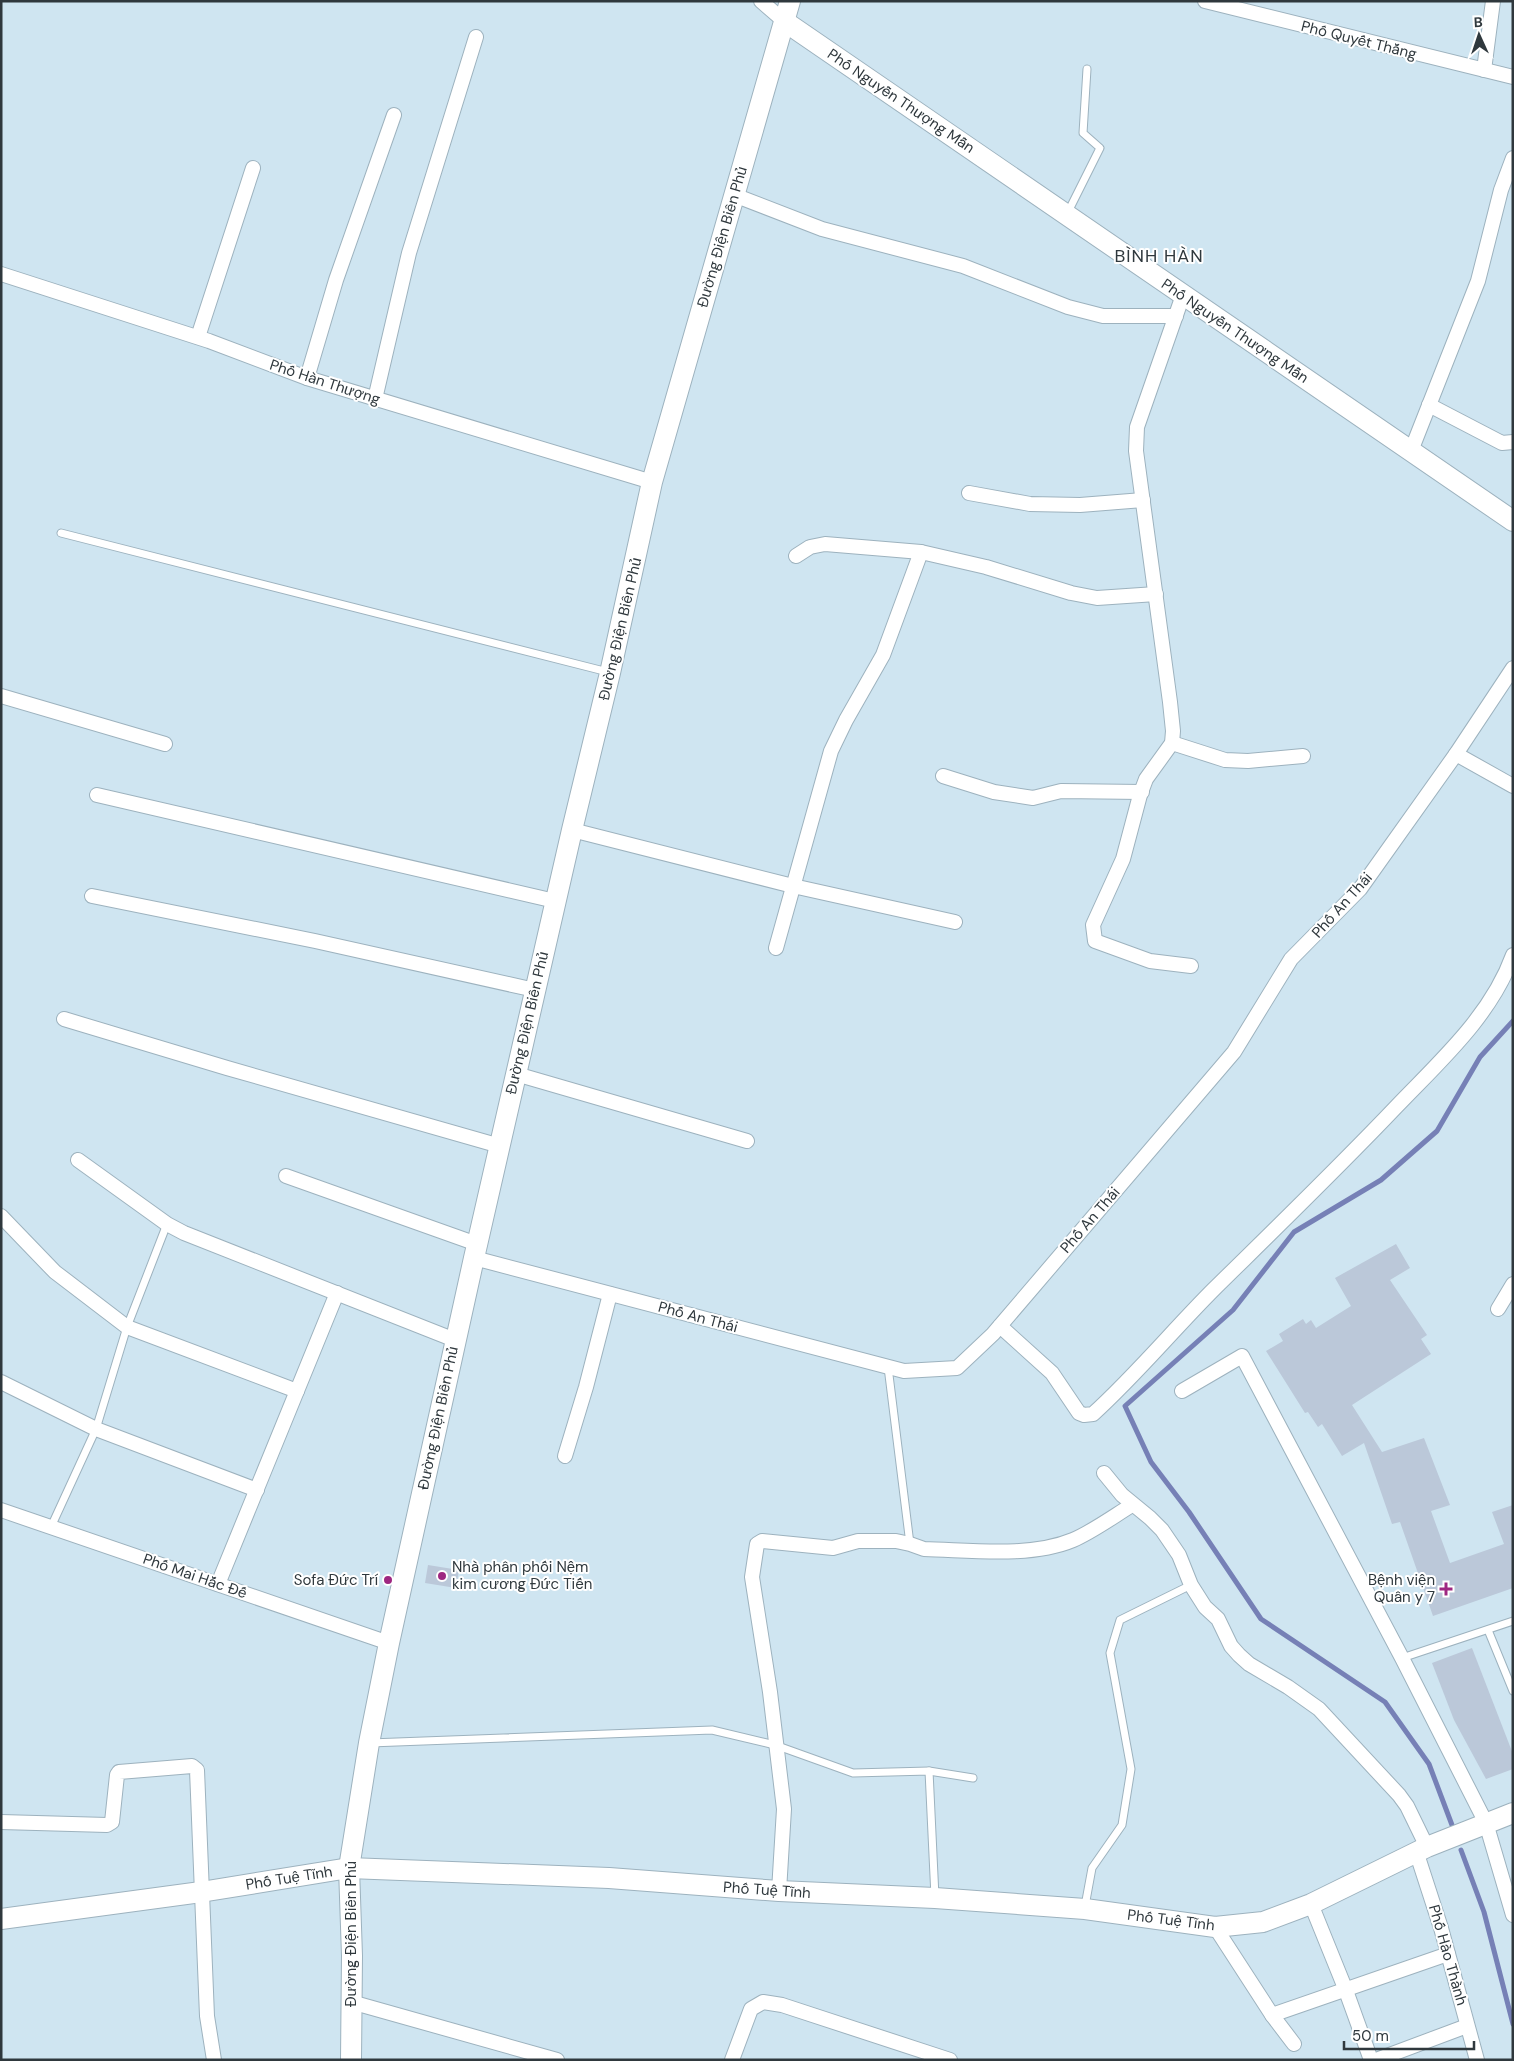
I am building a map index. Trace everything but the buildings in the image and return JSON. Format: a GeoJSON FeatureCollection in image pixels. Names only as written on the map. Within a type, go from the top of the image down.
{"type":"FeatureCollection","features":[{"type":"Feature","properties":{"kind":"street"},"geometry":{"type":"LineString","coordinates":[[761,1],[784,21]]}},
{"type":"Feature","properties":{"kind":"street","name":"Đường Điện Biên Phủ"},"geometry":{"type":"LineString","coordinates":[[351,2060],[352,2002],[349,1868],[369,1743],[389,1643],[475,1251],[610,673],[652,482],[790,1]]}},
{"type":"Feature","properties":{"kind":"street","name":"Phố Quyết Thắng"},"geometry":{"type":"LineString","coordinates":[[1205,1],[1513,77]]}},
{"type":"Feature","properties":{"kind":"street"},"geometry":{"type":"LineString","coordinates":[[1484,70],[1493,1]]}},
{"type":"Feature","properties":{"kind":"street","name":"Phố Nguyễn Thượng Mẫn"},"geometry":{"type":"LineString","coordinates":[[784,21],[1513,521]]}},
{"type":"Feature","properties":{"kind":"street"},"geometry":{"type":"LineString","coordinates":[[375,399],[409,252],[476,37]]}},
{"type":"Feature","properties":{"kind":"street"},"geometry":{"type":"LineString","coordinates":[[307,378],[336,280],[394,115]]}},
{"type":"Feature","properties":{"kind":"street"},"geometry":{"type":"LineString","coordinates":[[1411,452],[1478,281],[1501,190],[1513,158]]}},
{"type":"Feature","properties":{"kind":"street"},"geometry":{"type":"LineString","coordinates":[[198,337],[253,168]]}},
{"type":"Feature","properties":{"kind":"street"},"geometry":{"type":"LineString","coordinates":[[734,195],[822,229],[962,266],[1068,306],[1103,316],[1176,316]]}},
{"type":"Feature","properties":{"kind":"street","name":"Phố Hàn Thượng"},"geometry":{"type":"LineString","coordinates":[[1,274],[198,337],[307,378],[652,482]]}},
{"type":"Feature","properties":{"kind":"street"},"geometry":{"type":"LineString","coordinates":[[1183,295],[1137,427],[1136,450],[1170,702],[1173,731],[1172,743],[1146,779],[1123,859],[1093,925],[1095,941],[1150,961],[1191,966]]}},
{"type":"Feature","properties":{"kind":"street"},"geometry":{"type":"LineString","coordinates":[[1429,405],[1502,444],[1513,442]]}},
{"type":"Feature","properties":{"kind":"street"},"geometry":{"type":"LineString","coordinates":[[969,493],[1030,504],[1080,505],[1143,500]]}},
{"type":"Feature","properties":{"kind":"street"},"geometry":{"type":"LineString","coordinates":[[796,556],[810,547],[826,544],[921,552],[1096,598],[1156,594]]}},
{"type":"Feature","properties":{"kind":"street"},"geometry":{"type":"LineString","coordinates":[[776,948],[831,751],[887,647],[921,552]]}},
{"type":"Feature","properties":{"kind":"street","name":"Phố An Thái"},"geometry":{"type":"LineString","coordinates":[[286,1176],[475,1251],[610,1294],[904,1371],[957,1368],[1000,1326],[1234,1052],[1291,959],[1360,889],[1456,754],[1513,668]]}},
{"type":"Feature","properties":{"kind":"street"},"geometry":{"type":"LineString","coordinates":[[1,696],[165,744]]}},
{"type":"Feature","properties":{"kind":"street"},"geometry":{"type":"LineString","coordinates":[[1172,743],[1225,760],[1248,761],[1304,756]]}},
{"type":"Feature","properties":{"kind":"street"},"geometry":{"type":"LineString","coordinates":[[1456,754],[1513,786]]}},
{"type":"Feature","properties":{"kind":"street"},"geometry":{"type":"LineString","coordinates":[[943,776],[994,792],[1033,798],[1061,791],[1142,792]]}},
{"type":"Feature","properties":{"kind":"street"},"geometry":{"type":"LineString","coordinates":[[97,795],[556,901]]}},
{"type":"Feature","properties":{"kind":"street"},"geometry":{"type":"LineString","coordinates":[[572,830],[792,886],[955,922]]}},
{"type":"Feature","properties":{"kind":"street"},"geometry":{"type":"LineString","coordinates":[[92,896],[315,941],[535,990]]}},
{"type":"Feature","properties":{"kind":"street"},"geometry":{"type":"LineString","coordinates":[[1000,1326],[1052,1373],[1079,1413],[1084,1415],[1093,1414],[1213,1290],[1346,1160],[1436,1065],[1484,1011],[1506,974],[1513,955]]}},
{"type":"Feature","properties":{"kind":"street"},"geometry":{"type":"LineString","coordinates":[[64,1019],[236,1071],[500,1146]]}},
{"type":"Feature","properties":{"kind":"street"},"geometry":{"type":"LineString","coordinates":[[516,1074],[747,1141]]}},
{"type":"Feature","properties":{"kind":"street"},"geometry":{"type":"LineString","coordinates":[[78,1160],[168,1224],[184,1233],[455,1340]]}},
{"type":"Feature","properties":{"kind":"street"},"geometry":{"type":"LineString","coordinates":[[1,1216],[55,1272],[127,1327],[297,1391]]}},
{"type":"Feature","properties":{"kind":"street"},"geometry":{"type":"LineString","coordinates":[[1498,1309],[1513,1284]]}},
{"type":"Feature","properties":{"kind":"street"},"geometry":{"type":"LineString","coordinates":[[218,1584],[337,1293]]}},
{"type":"Feature","properties":{"kind":"street"},"geometry":{"type":"LineString","coordinates":[[565,1456],[586,1387],[610,1294]]}},
{"type":"Feature","properties":{"kind":"street"},"geometry":{"type":"LineString","coordinates":[[1182,1391],[1242,1356],[1402,1658],[1486,1823],[1513,1915]]}},
{"type":"Feature","properties":{"kind":"street"},"geometry":{"type":"LineString","coordinates":[[1,1382],[96,1429],[257,1490]]}},
{"type":"Feature","properties":{"kind":"street","name":"Phố Hào Thành"},"geometry":{"type":"LineString","coordinates":[[1104,1473],[1132,1505],[1150,1518],[1162,1530],[1179,1556],[1191,1585],[1205,1607],[1218,1620],[1230,1646],[1249,1664],[1288,1687],[1319,1709],[1399,1795],[1416,1822],[1476,2060]]}},
{"type":"Feature","properties":{"kind":"street"},"geometry":{"type":"LineString","coordinates":[[779,1891],[784,1809],[770,1692],[752,1577],[757,1544],[762,1542],[833,1548],[858,1541],[896,1541],[924,1550],[1019,1551],[1049,1547],[1073,1540],[1132,1505]]}},
{"type":"Feature","properties":{"kind":"street","name":"Phố Mai Hắc Đế"},"geometry":{"type":"LineString","coordinates":[[1,1510],[389,1643]]}},
{"type":"Feature","properties":{"kind":"street"},"geometry":{"type":"LineString","coordinates":[[1,1822],[107,1826],[112,1822],[117,1775],[119,1772],[192,1766],[197,1770],[206,2016],[214,2060]]}},
{"type":"Feature","properties":{"kind":"street","name":"Phố Tuệ Tĩnh"},"geometry":{"type":"LineString","coordinates":[[1,1919],[201,1892],[349,1868],[609,1878],[779,1891],[935,1898],[1084,1909],[1215,1926],[1263,1922],[1312,1904],[1422,1849],[1513,1813]]}},
{"type":"Feature","properties":{"kind":"street"},"geometry":{"type":"LineString","coordinates":[[1312,1904],[1371,2060]]}},
{"type":"Feature","properties":{"kind":"street"},"geometry":{"type":"LineString","coordinates":[[1215,1926],[1272,2015],[1294,2044]]}},
{"type":"Feature","properties":{"kind":"street"},"geometry":{"type":"LineString","coordinates":[[1272,2015],[1345,1988],[1448,1954]]}},
{"type":"Feature","properties":{"kind":"street"},"geometry":{"type":"LineString","coordinates":[[352,2002],[557,2060]]}},
{"type":"Feature","properties":{"kind":"street"},"geometry":{"type":"LineString","coordinates":[[732,2060],[750,2009],[763,2002],[782,2005],[950,2060]]}},
{"type":"Feature","properties":{"kind":"street"},"geometry":{"type":"LineString","coordinates":[[1376,2060],[1467,2026]]}},
{"type":"Feature","properties":{"kind":"lane"},"geometry":{"type":"LineString","coordinates":[[1067,215],[1100,148],[1083,133],[1087,69]]}},
{"type":"Feature","properties":{"kind":"lane"},"geometry":{"type":"LineString","coordinates":[[61,533],[610,673]]}},
{"type":"Feature","properties":{"kind":"lane"},"geometry":{"type":"LineString","coordinates":[[51,1527],[96,1429],[127,1327],[168,1224]]}},
{"type":"Feature","properties":{"kind":"lane"},"geometry":{"type":"LineString","coordinates":[[888,1366],[910,1544]]}},
{"type":"Feature","properties":{"kind":"lane"},"geometry":{"type":"LineString","coordinates":[[1084,1909],[1092,1868],[1122,1825],[1131,1769],[1110,1654],[1120,1620],[1191,1585]]}},
{"type":"Feature","properties":{"kind":"lane"},"geometry":{"type":"LineString","coordinates":[[1402,1658],[1513,1621]]}},
{"type":"Feature","properties":{"kind":"lane"},"geometry":{"type":"LineString","coordinates":[[1488,1630],[1513,1691]]}},
{"type":"Feature","properties":{"kind":"lane"},"geometry":{"type":"LineString","coordinates":[[369,1743],[712,1730],[775,1745],[853,1773],[929,1771],[973,1778]]}},
{"type":"Feature","properties":{"kind":"lane"},"geometry":{"type":"LineString","coordinates":[[929,1771],[935,1898]]}},
{"type":"Feature","properties":{"kind":"waterway"},"geometry":{"type":"LineString","coordinates":[[1452,1825],[1429,1764],[1385,1702],[1261,1619],[1189,1512],[1151,1462],[1125,1406],[1233,1310],[1294,1232],[1381,1180],[1437,1131],[1480,1057],[1513,1021]]}},
{"type":"Feature","properties":{"kind":"waterway"},"geometry":{"type":"LineString","coordinates":[[1461,1850],[1484,1912],[1513,2024]]}},
{"type":"Feature","properties":{"kind":"place","name":"Nhà phân phối Nệm kim cương Đức Tiến"},"geometry":{"type":"Point","coordinates":[442,1576]}},
{"type":"Feature","properties":{"kind":"place","name":"Sofa Đức Trí"},"geometry":{"type":"Point","coordinates":[388,1580]}},
{"type":"Feature","properties":{"kind":"place","name":"Bệnh viện Quân y 7"},"geometry":{"type":"Point","coordinates":[1446,1589]}},
{"type":"Feature","properties":{"kind":"district","name":"BÌNH HÀN"},"geometry":{"type":"Point","coordinates":[1159,256]}}]}
